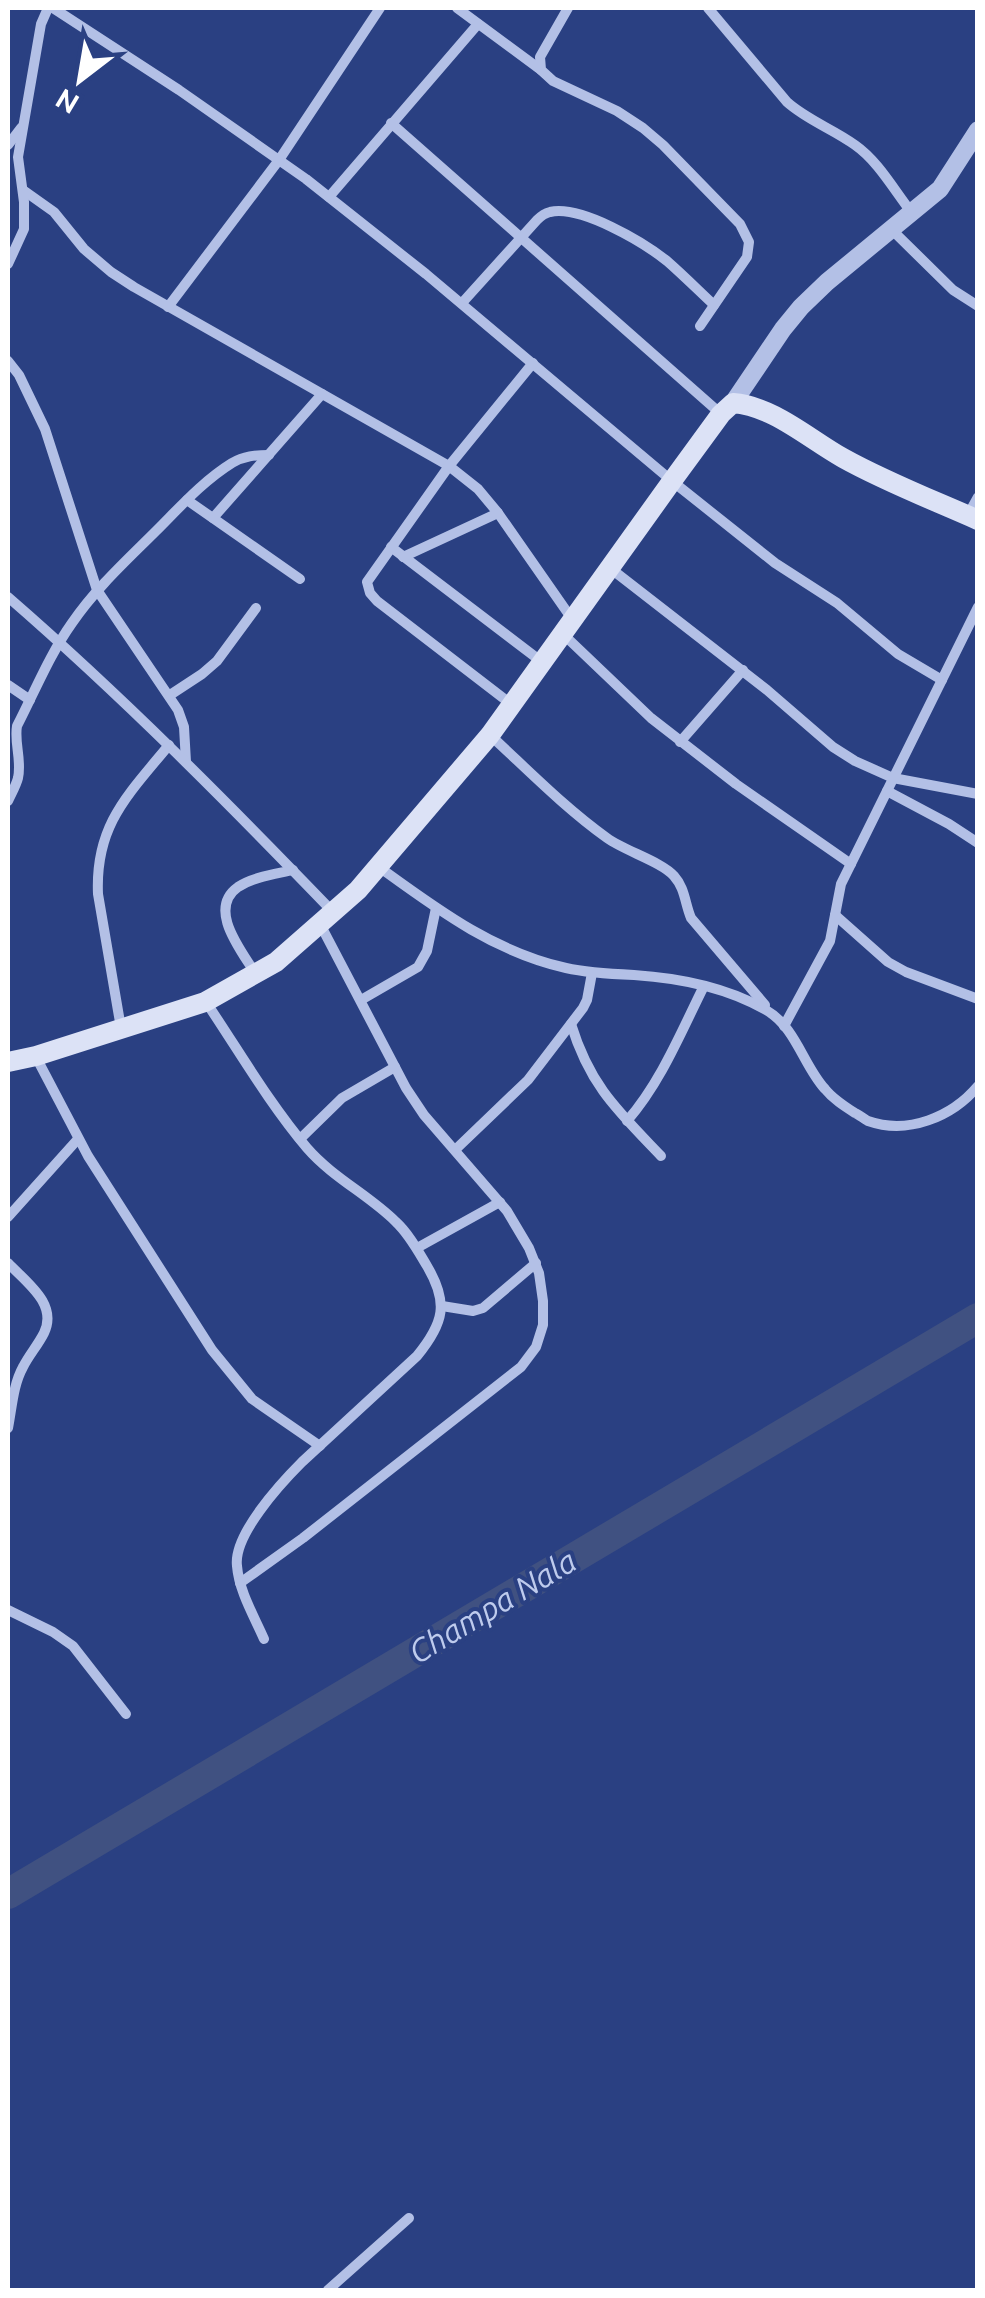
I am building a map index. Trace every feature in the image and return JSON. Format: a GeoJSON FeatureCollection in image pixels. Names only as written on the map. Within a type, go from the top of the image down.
{"type":"FeatureCollection","features":[{"type":"Feature","properties":{"kind":"main road"},"geometry":{"type":"LineString","coordinates":[[8,1062],[206,1002],[276,962],[358,890],[490,735],[727,408],[745,404],[763,410],[846,460],[974,511]]}},
{"type":"Feature","properties":{"kind":"street"},"geometry":{"type":"LineString","coordinates":[[8,264],[24,229],[18,157],[41,24],[51,8],[179,90],[328,196],[775,563],[837,603],[898,654],[942,680]]}},
{"type":"Feature","properties":{"kind":"street"},"geometry":{"type":"LineString","coordinates":[[168,307],[279,160],[380,8]]}},
{"type":"Feature","properties":{"kind":"street"},"geometry":{"type":"LineString","coordinates":[[457,8],[553,82],[617,111],[643,128],[740,224],[749,242],[747,257],[700,326]]}},
{"type":"Feature","properties":{"kind":"street"},"geometry":{"type":"LineString","coordinates":[[541,70],[540,57],[568,8]]}},
{"type":"Feature","properties":{"kind":"street"},"geometry":{"type":"LineString","coordinates":[[708,8],[786,102],[801,115],[860,148],[912,214]]}},
{"type":"Feature","properties":{"kind":"street"},"geometry":{"type":"LineString","coordinates":[[328,196],[478,24]]}},
{"type":"Feature","properties":{"kind":"street"},"geometry":{"type":"LineString","coordinates":[[391,123],[520,238],[727,408],[802,307],[940,189],[978,130]]}},
{"type":"Feature","properties":{"kind":"street"},"geometry":{"type":"LineString","coordinates":[[8,145],[22,127]]}},
{"type":"Feature","properties":{"kind":"street"},"geometry":{"type":"LineString","coordinates":[[23,190],[54,212],[84,249],[111,272],[449,466],[478,489],[498,513],[567,626],[651,718],[851,864]]}},
{"type":"Feature","properties":{"kind":"street"},"geometry":{"type":"LineString","coordinates":[[462,303],[536,220],[548,212],[564,212],[590,218],[645,246],[666,260],[714,305]]}},
{"type":"Feature","properties":{"kind":"street"},"geometry":{"type":"LineString","coordinates":[[892,230],[952,290],[978,306]]}},
{"type":"Feature","properties":{"kind":"street"},"geometry":{"type":"LineString","coordinates":[[8,362],[45,429],[97,590],[178,710],[184,728],[186,763]]}},
{"type":"Feature","properties":{"kind":"street"},"geometry":{"type":"LineString","coordinates":[[512,704],[378,601],[367,582],[449,466],[533,363]]}},
{"type":"Feature","properties":{"kind":"street"},"geometry":{"type":"LineString","coordinates":[[213,518],[322,394]]}},
{"type":"Feature","properties":{"kind":"street"},"geometry":{"type":"LineString","coordinates":[[8,802],[18,778],[17,726],[59,642],[97,590],[188,500],[234,462],[269,454]]}},
{"type":"Feature","properties":{"kind":"street"},"geometry":{"type":"LineString","coordinates":[[188,500],[300,579]]}},
{"type":"Feature","properties":{"kind":"street"},"geometry":{"type":"LineString","coordinates":[[403,556],[498,513]]}},
{"type":"Feature","properties":{"kind":"street"},"geometry":{"type":"LineString","coordinates":[[391,547],[542,662]]}},
{"type":"Feature","properties":{"kind":"street"},"geometry":{"type":"LineString","coordinates":[[609,568],[743,670],[832,747],[893,778],[978,794]]}},
{"type":"Feature","properties":{"kind":"street"},"geometry":{"type":"LineString","coordinates":[[8,597],[186,763],[293,870],[327,917],[361,1000],[424,1115],[500,1202],[536,1263],[543,1325],[536,1347],[521,1367],[303,1538],[240,1582]]}},
{"type":"Feature","properties":{"kind":"street"},"geometry":{"type":"LineString","coordinates":[[784,1026],[830,941],[841,884],[978,607]]}},
{"type":"Feature","properties":{"kind":"street"},"geometry":{"type":"LineString","coordinates":[[170,695],[217,661],[256,608]]}},
{"type":"Feature","properties":{"kind":"street"},"geometry":{"type":"LineString","coordinates":[[680,742],[743,670]]}},
{"type":"Feature","properties":{"kind":"street"},"geometry":{"type":"LineString","coordinates":[[8,685],[30,700]]}},
{"type":"Feature","properties":{"kind":"street"},"geometry":{"type":"LineString","coordinates":[[490,735],[594,828],[627,851],[671,872],[682,887],[684,903],[692,918],[784,1026],[826,1091],[867,1120],[898,1125],[929,1121],[956,1106],[978,1086]]}},
{"type":"Feature","properties":{"kind":"street"},"geometry":{"type":"LineString","coordinates":[[121,1029],[100,914],[97,872],[110,825],[168,746]]}},
{"type":"Feature","properties":{"kind":"street"},"geometry":{"type":"LineString","coordinates":[[887,791],[978,843]]}},
{"type":"Feature","properties":{"kind":"street"},"geometry":{"type":"LineString","coordinates":[[378,866],[477,935],[538,961],[592,973],[637,975],[715,988],[771,1012]]}},
{"type":"Feature","properties":{"kind":"street"},"geometry":{"type":"LineString","coordinates":[[255,974],[224,916],[226,901],[237,888],[293,870]]}},
{"type":"Feature","properties":{"kind":"street"},"geometry":{"type":"LineString","coordinates":[[361,1000],[408,974],[422,961],[436,908]]}},
{"type":"Feature","properties":{"kind":"street"},"geometry":{"type":"LineString","coordinates":[[835,915],[897,967],[978,999]]}},
{"type":"Feature","properties":{"kind":"street"},"geometry":{"type":"LineString","coordinates":[[455,1150],[528,1080],[587,1000],[592,973]]}},
{"type":"Feature","properties":{"kind":"street"},"geometry":{"type":"LineString","coordinates":[[627,1121],[660,1074],[704,986]]}},
{"type":"Feature","properties":{"kind":"street"},"geometry":{"type":"LineString","coordinates":[[206,1002],[300,1139],[333,1173],[398,1224],[417,1248],[440,1290],[442,1306],[440,1322],[418,1356],[284,1480],[244,1537],[236,1561],[240,1582],[264,1639]]}},
{"type":"Feature","properties":{"kind":"street"},"geometry":{"type":"LineString","coordinates":[[571,1024],[589,1072],[613,1106],[661,1156]]}},
{"type":"Feature","properties":{"kind":"street"},"geometry":{"type":"LineString","coordinates":[[36,1056],[78,1139],[231,1376],[252,1399],[320,1446]]}},
{"type":"Feature","properties":{"kind":"street"},"geometry":{"type":"LineString","coordinates":[[300,1139],[342,1098],[395,1066]]}},
{"type":"Feature","properties":{"kind":"street"},"geometry":{"type":"LineString","coordinates":[[8,1217],[78,1139]]}},
{"type":"Feature","properties":{"kind":"street"},"geometry":{"type":"LineString","coordinates":[[417,1248],[500,1202]]}},
{"type":"Feature","properties":{"kind":"street"},"geometry":{"type":"LineString","coordinates":[[8,1263],[46,1305],[49,1318],[21,1369],[8,1428]]}},
{"type":"Feature","properties":{"kind":"street"},"geometry":{"type":"LineString","coordinates":[[442,1306],[473,1311],[482,1308],[536,1263]]}},
{"type":"Feature","properties":{"kind":"street"},"geometry":{"type":"LineString","coordinates":[[8,1610],[73,1646],[126,1714]]}},
{"type":"Feature","properties":{"kind":"street"},"geometry":{"type":"LineString","coordinates":[[328,2290],[409,2218]]}},
{"type":"Feature","properties":{"kind":"waterway","name":"Champa Nala"},"geometry":{"type":"LineString","coordinates":[[8,1894],[978,1318]]}}]}
